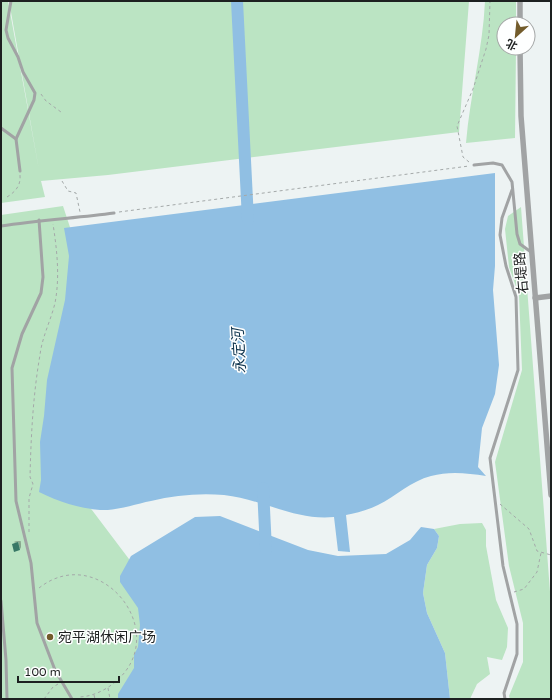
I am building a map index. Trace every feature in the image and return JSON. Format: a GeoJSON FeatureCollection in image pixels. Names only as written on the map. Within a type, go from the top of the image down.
{"type":"FeatureCollection","features":[{"type":"Feature","properties":{"kind":"street"},"geometry":{"type":"LineString","coordinates":[[520,1],[520,16]]}},
{"type":"Feature","properties":{"kind":"street","name":"右堤路"},"geometry":{"type":"LineString","coordinates":[[520,56],[521,116],[551,495]]}},
{"type":"Feature","properties":{"kind":"street"},"geometry":{"type":"LineString","coordinates":[[535,298],[551,296]]}},
{"type":"Feature","properties":{"kind":"lane"},"geometry":{"type":"LineString","coordinates":[[11,1],[6,30],[8,38],[18,57],[23,72],[35,93],[34,100],[16,138],[20,171]]}},
{"type":"Feature","properties":{"kind":"lane"},"geometry":{"type":"LineString","coordinates":[[1,128],[16,138]]}},
{"type":"Feature","properties":{"kind":"lane"},"geometry":{"type":"LineString","coordinates":[[474,165],[493,163],[502,166],[512,182],[518,239],[520,244],[532,253]]}},
{"type":"Feature","properties":{"kind":"lane"},"geometry":{"type":"LineString","coordinates":[[505,699],[504,693],[517,654],[517,624],[503,566],[490,458],[518,370],[516,297],[506,266],[500,235],[502,218],[512,192]]}},
{"type":"Feature","properties":{"kind":"lane"},"geometry":{"type":"LineString","coordinates":[[1,226],[39,220],[80,218],[114,213]]}},
{"type":"Feature","properties":{"kind":"lane"},"geometry":{"type":"LineString","coordinates":[[39,220],[43,277],[41,293],[22,334],[12,368],[16,501],[31,562],[37,623],[55,670],[71,698]]}},
{"type":"Feature","properties":{"kind":"lane"},"geometry":{"type":"LineString","coordinates":[[1,601],[6,660],[7,699]]}},
{"type":"Feature","properties":{"kind":"path"},"geometry":{"type":"LineString","coordinates":[[474,165],[463,157],[457,126],[473,90],[486,49],[489,35],[490,1]]}},
{"type":"Feature","properties":{"kind":"path"},"geometry":{"type":"LineString","coordinates":[[39,92],[46,100],[61,112]]}},
{"type":"Feature","properties":{"kind":"path"},"geometry":{"type":"LineString","coordinates":[[114,213],[474,165]]}},
{"type":"Feature","properties":{"kind":"path"},"geometry":{"type":"LineString","coordinates":[[7,197],[13,194],[20,182],[20,171]]}},
{"type":"Feature","properties":{"kind":"path"},"geometry":{"type":"LineString","coordinates":[[62,181],[68,191],[76,193],[80,206],[80,218]]}},
{"type":"Feature","properties":{"kind":"path"},"geometry":{"type":"LineString","coordinates":[[25,539],[30,527],[29,498],[33,484],[30,477],[32,425],[40,354],[54,303],[58,282],[56,239],[52,219]]}},
{"type":"Feature","properties":{"kind":"path"},"geometry":{"type":"LineString","coordinates":[[496,502],[503,505],[509,513],[529,530],[533,544],[537,551],[551,555]]}},
{"type":"Feature","properties":{"kind":"path"},"geometry":{"type":"LineString","coordinates":[[509,593],[524,589],[537,572],[541,553]]}},
{"type":"Feature","properties":{"kind":"path"},"geometry":{"type":"LineString","coordinates":[[33,593],[46,583],[62,577],[81,576],[98,580],[114,589],[126,602],[135,625],[137,637],[134,655],[128,668],[119,679],[108,688],[94,694],[71,698]]}},
{"type":"Feature","properties":{"kind":"path"},"geometry":{"type":"LineString","coordinates":[[44,699],[53,687],[62,682]]}},
{"type":"Feature","properties":{"kind":"path"},"geometry":{"type":"LineString","coordinates":[[108,688],[110,699]]}},
{"type":"Feature","properties":{"kind":"path"},"geometry":{"type":"LineString","coordinates":[[94,694],[95,699]]}},
{"type":"Feature","properties":{"kind":"green space"},"geometry":{"type":"Polygon","coordinates":[[[1,1],[8,1],[39,170],[9,1],[469,1],[459,132],[108,175],[41,181],[45,197],[1,203],[1,1]]]}},
{"type":"Feature","properties":{"kind":"green space"},"geometry":{"type":"Polygon","coordinates":[[[485,1],[516,1],[516,16],[496,16],[496,56],[516,56],[515,138],[466,143],[470,107],[484,19],[485,1]]]}},
{"type":"Feature","properties":{"kind":"green space"},"geometry":{"type":"Polygon","coordinates":[[[63,206],[91,291],[61,469],[138,571],[148,699],[1,699],[1,215],[63,206]]]}},
{"type":"Feature","properties":{"kind":"green space"},"geometry":{"type":"Polygon","coordinates":[[[521,207],[551,605],[551,699],[510,699],[509,696],[523,662],[523,623],[509,566],[495,462],[522,370],[519,295],[509,267],[505,229],[508,216],[521,207]]]}},
{"type":"Feature","properties":{"kind":"green space"},"geometry":{"type":"Polygon","coordinates":[[[482,523],[486,530],[486,546],[496,600],[508,628],[507,647],[502,660],[487,657],[490,674],[477,684],[470,699],[450,699],[445,653],[427,613],[423,593],[427,565],[437,548],[439,536],[434,529],[460,524],[482,523]]]}},
{"type":"Feature","properties":{"kind":"water"},"geometry":{"type":"Polygon","coordinates":[[[495,173],[495,266],[493,290],[499,365],[495,394],[482,428],[478,467],[486,476],[445,473],[431,476],[417,481],[374,507],[346,515],[350,552],[338,551],[334,517],[306,516],[238,497],[215,494],[197,494],[169,497],[119,508],[100,510],[69,504],[39,492],[41,480],[40,442],[47,380],[65,300],[69,256],[64,228],[495,173]]]}},
{"type":"Feature","properties":{"kind":"water"},"geometry":{"type":"Polygon","coordinates":[[[220,516],[308,550],[338,556],[386,554],[410,540],[421,527],[434,529],[439,536],[437,548],[427,565],[423,593],[427,613],[445,653],[450,699],[118,699],[118,694],[134,668],[134,655],[138,647],[140,625],[138,608],[120,582],[120,576],[131,556],[195,517],[220,516]]]}},
{"type":"Feature","properties":{"kind":"building"},"geometry":{"type":"Polygon","coordinates":[[[18,542],[20,550],[14,552],[12,544],[18,542]]]}},
{"type":"Feature","properties":{"kind":"waterway","name":"永定河"},"geometry":{"type":"LineString","coordinates":[[237,1],[248,220]]}},
{"type":"Feature","properties":{"kind":"waterway","name":"永定河"},"geometry":{"type":"LineString","coordinates":[[263,488],[266,550]]}},
{"type":"Feature","properties":{"kind":"place","name":"宛平湖休闲广场"},"geometry":{"type":"Point","coordinates":[50,637]}}]}
